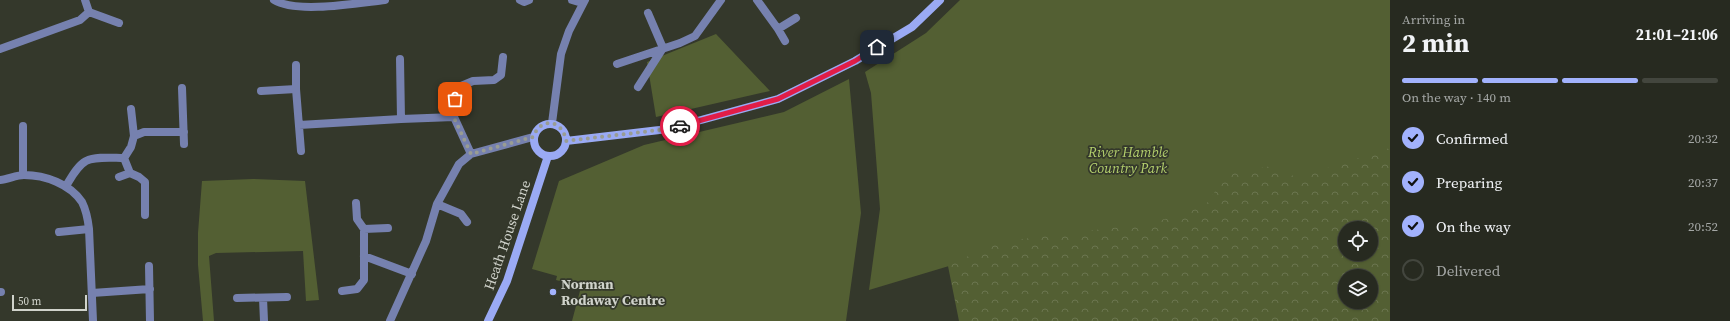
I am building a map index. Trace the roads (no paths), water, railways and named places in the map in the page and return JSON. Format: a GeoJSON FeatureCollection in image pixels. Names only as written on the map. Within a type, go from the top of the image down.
{"type":"FeatureCollection","features":[{"type":"Feature","properties":{"kind":"street"},"geometry":{"type":"LineString","coordinates":[[85,0],[89,12]]}},
{"type":"Feature","properties":{"kind":"street"},"geometry":{"type":"LineString","coordinates":[[274,0],[289,6],[385,0]]}},
{"type":"Feature","properties":{"kind":"street"},"geometry":{"type":"LineString","coordinates":[[520,0],[524,2],[529,0]]}},
{"type":"Feature","properties":{"kind":"street"},"geometry":{"type":"LineString","coordinates":[[552,124],[561,54],[584,2],[572,0]]}},
{"type":"Feature","properties":{"kind":"street"},"geometry":{"type":"LineString","coordinates":[[617,64],[662,48],[680,44],[695,36],[721,0]]}},
{"type":"Feature","properties":{"kind":"street"},"geometry":{"type":"LineString","coordinates":[[757,0],[785,41]]}},
{"type":"Feature","properties":{"kind":"street"},"geometry":{"type":"LineString","coordinates":[[566,141],[668,129],[778,99],[855,61],[912,27],[940,0]]}},
{"type":"Feature","properties":{"kind":"street"},"geometry":{"type":"LineString","coordinates":[[89,12],[119,23]]}},
{"type":"Feature","properties":{"kind":"street"},"geometry":{"type":"LineString","coordinates":[[0,48],[39,36],[80,20],[89,12]]}},
{"type":"Feature","properties":{"kind":"street"},"geometry":{"type":"LineString","coordinates":[[648,13],[662,48]]}},
{"type":"Feature","properties":{"kind":"street"},"geometry":{"type":"LineString","coordinates":[[778,29],[796,18]]}},
{"type":"Feature","properties":{"kind":"street"},"geometry":{"type":"LineString","coordinates":[[638,87],[662,48]]}},
{"type":"Feature","properties":{"kind":"street"},"geometry":{"type":"LineString","coordinates":[[471,154],[454,118],[455,99],[461,86],[473,81],[494,80],[501,75],[503,57]]}},
{"type":"Feature","properties":{"kind":"street"},"geometry":{"type":"LineString","coordinates":[[400,59],[401,119]]}},
{"type":"Feature","properties":{"kind":"street"},"geometry":{"type":"LineString","coordinates":[[296,65],[296,89],[301,151]]}},
{"type":"Feature","properties":{"kind":"street"},"geometry":{"type":"LineString","coordinates":[[182,88],[184,144]]}},
{"type":"Feature","properties":{"kind":"street"},"geometry":{"type":"LineString","coordinates":[[261,91],[296,89]]}},
{"type":"Feature","properties":{"kind":"street"},"geometry":{"type":"LineString","coordinates":[[124,158],[131,148],[134,136],[131,109]]}},
{"type":"Feature","properties":{"kind":"street"},"geometry":{"type":"LineString","coordinates":[[299,125],[401,119],[454,118]]}},
{"type":"Feature","properties":{"kind":"street"},"geometry":{"type":"LineString","coordinates":[[544,124],[552,124],[562,129],[565,133],[566,141],[561,152],[557,155],[548,156],[538,152],[535,147],[533,137],[539,127],[544,124]]}},
{"type":"Feature","properties":{"kind":"street"},"geometry":{"type":"LineString","coordinates":[[23,126],[23,175]]}},
{"type":"Feature","properties":{"kind":"street"},"geometry":{"type":"LineString","coordinates":[[134,136],[144,132],[184,132]]}},
{"type":"Feature","properties":{"kind":"street"},"geometry":{"type":"LineString","coordinates":[[390,321],[426,241],[437,204],[459,164],[471,154],[533,137]]}},
{"type":"Feature","properties":{"kind":"street","name":"Heath House Lane"},"geometry":{"type":"LineString","coordinates":[[488,321],[507,281],[548,156]]}},
{"type":"Feature","properties":{"kind":"street"},"geometry":{"type":"LineString","coordinates":[[124,158],[130,173]]}},
{"type":"Feature","properties":{"kind":"street"},"geometry":{"type":"LineString","coordinates":[[66,186],[85,161],[95,159],[124,158]]}},
{"type":"Feature","properties":{"kind":"street"},"geometry":{"type":"LineString","coordinates":[[119,177],[130,173],[139,176],[145,182],[145,215]]}},
{"type":"Feature","properties":{"kind":"street"},"geometry":{"type":"LineString","coordinates":[[0,180],[23,175],[38,176],[66,186],[82,203],[89,229],[92,293],[91,304],[93,321]]}},
{"type":"Feature","properties":{"kind":"street"},"geometry":{"type":"LineString","coordinates":[[342,291],[357,290],[364,280],[364,229],[357,220],[356,203]]}},
{"type":"Feature","properties":{"kind":"street"},"geometry":{"type":"LineString","coordinates":[[437,204],[461,214],[467,222]]}},
{"type":"Feature","properties":{"kind":"street"},"geometry":{"type":"LineString","coordinates":[[461,214],[471,212]]}},
{"type":"Feature","properties":{"kind":"street"},"geometry":{"type":"LineString","coordinates":[[364,229],[388,228]]}},
{"type":"Feature","properties":{"kind":"street"},"geometry":{"type":"LineString","coordinates":[[59,232],[89,229]]}},
{"type":"Feature","properties":{"kind":"street"},"geometry":{"type":"LineString","coordinates":[[364,256],[412,274]]}},
{"type":"Feature","properties":{"kind":"street"},"geometry":{"type":"LineString","coordinates":[[149,266],[150,321]]}},
{"type":"Feature","properties":{"kind":"street"},"geometry":{"type":"LineString","coordinates":[[92,293],[150,289]]}},
{"type":"Feature","properties":{"kind":"street"},"geometry":{"type":"LineString","coordinates":[[237,298],[287,296]]}},
{"type":"Feature","properties":{"kind":"street"},"geometry":{"type":"LineString","coordinates":[[263,298],[264,321]]}},
{"type":"Feature","properties":{"kind":"place","name":"Norman Rodaway Centre"},"geometry":{"type":"Point","coordinates":[553,292]}},
{"type":"Feature","properties":{"kind":"park label","name":"River Hamble Country Park"},"geometry":{"type":"Point","coordinates":[1128,160]}}]}
